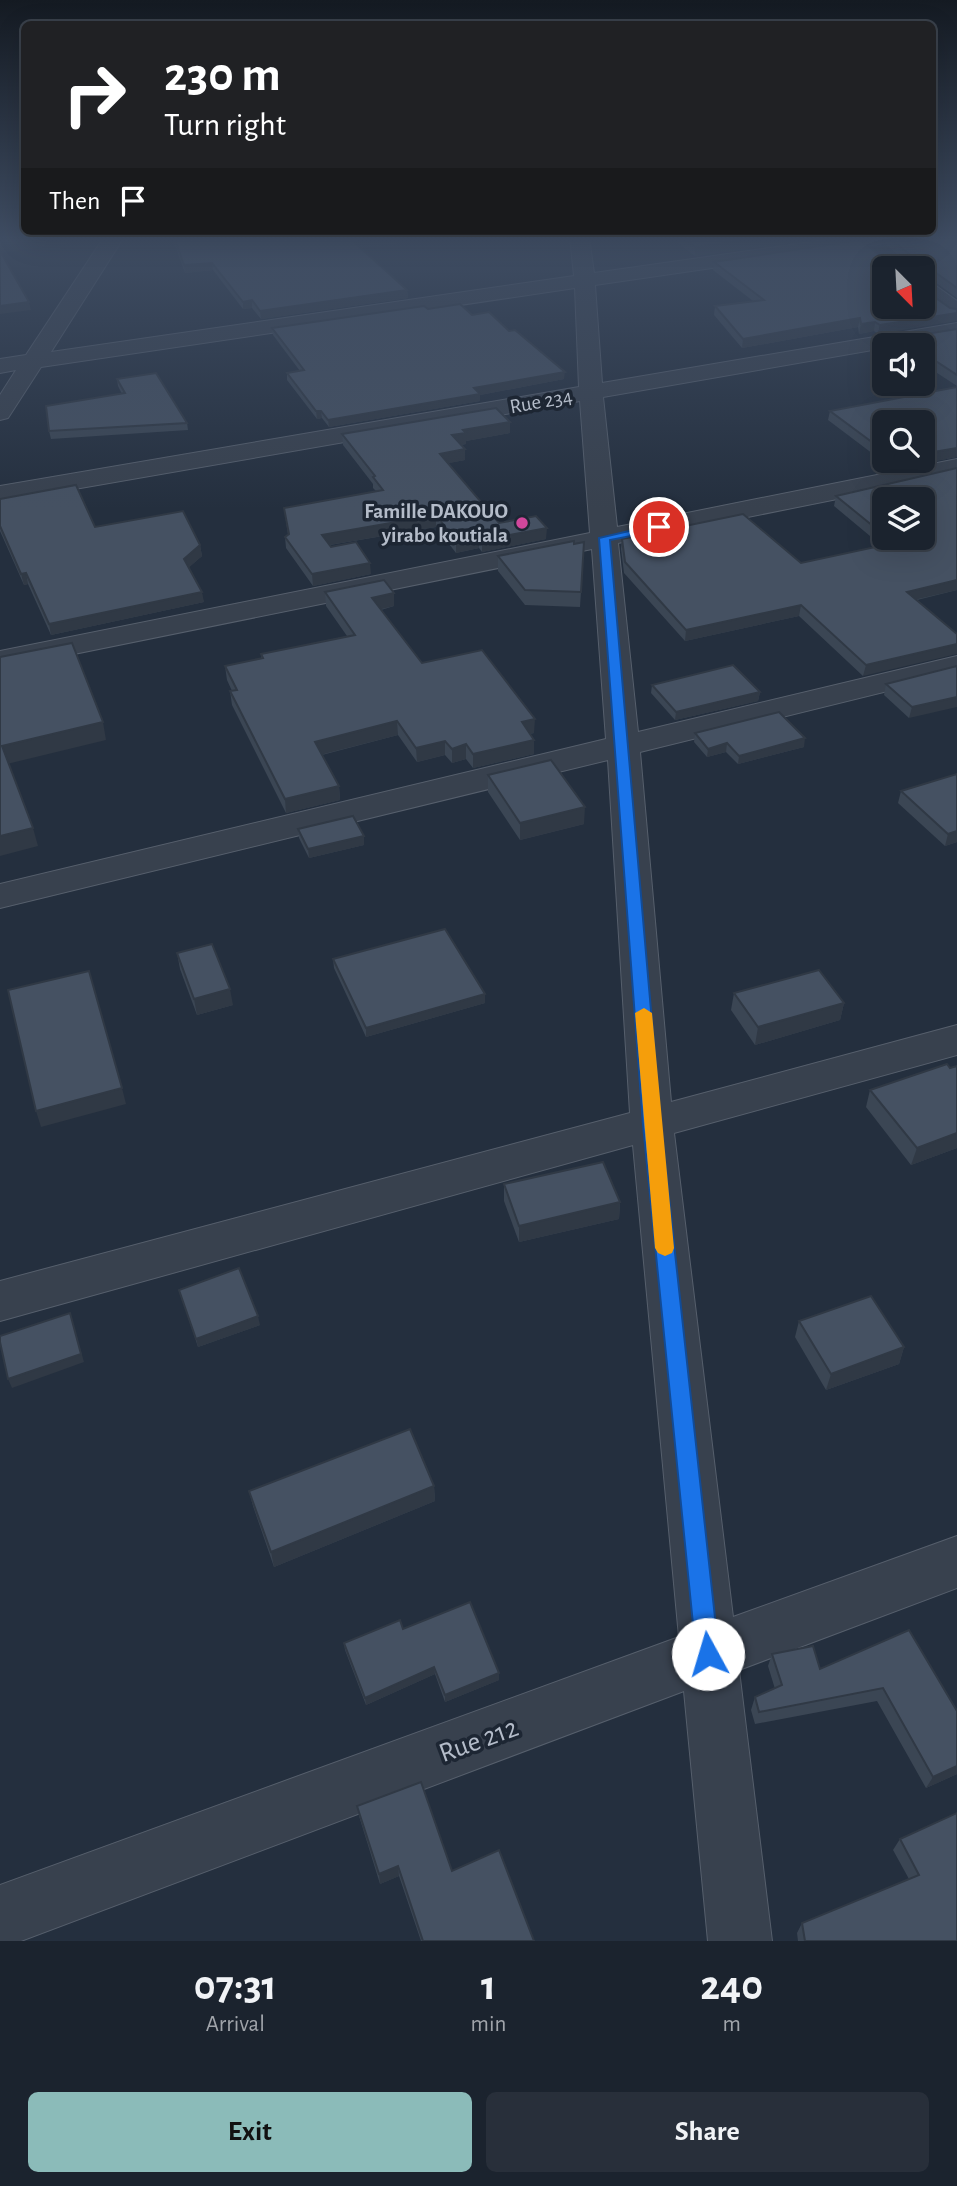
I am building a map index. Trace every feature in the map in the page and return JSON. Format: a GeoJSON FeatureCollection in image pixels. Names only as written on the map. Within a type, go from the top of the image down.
{"type":"FeatureCollection","features":[{"type":"Feature","properties":{"kind":"street"},"geometry":{"type":"LineString","coordinates":[[0,413],[56,328]]}},
{"type":"Feature","properties":{"kind":"street"},"geometry":{"type":"LineString","coordinates":[[0,366],[261,328]]}},
{"type":"Feature","properties":{"kind":"street"},"geometry":{"type":"LineString","coordinates":[[588,328],[652,1125],[740,1941]]}},
{"type":"Feature","properties":{"kind":"street","name":"Rue 234"},"geometry":{"type":"LineString","coordinates":[[0,495],[957,329]]}},
{"type":"Feature","properties":{"kind":"street"},"geometry":{"type":"LineString","coordinates":[[0,660],[957,467]]}},
{"type":"Feature","properties":{"kind":"street"},"geometry":{"type":"LineString","coordinates":[[0,896],[957,666]]}},
{"type":"Feature","properties":{"kind":"street"},"geometry":{"type":"LineString","coordinates":[[0,1301],[957,1040]]}},
{"type":"Feature","properties":{"kind":"street","name":"Rue 212"},"geometry":{"type":"LineString","coordinates":[[0,1917],[957,1562]]}},
{"type":"Feature","properties":{"kind":"building"},"geometry":{"type":"Polygon","coordinates":[[[272,328],[505,328],[509,331],[515,330],[565,372],[474,388],[480,394],[328,420],[321,411],[316,411],[287,373],[304,370],[272,328]]]}},
{"type":"Feature","properties":{"kind":"building"},"geometry":{"type":"Polygon","coordinates":[[[733,328],[807,328],[743,339],[733,328]]]}},
{"type":"Feature","properties":{"kind":"building"},"geometry":{"type":"Polygon","coordinates":[[[957,329],[957,375],[935,361],[935,333],[932,333],[957,329]]]}},
{"type":"Feature","properties":{"kind":"building"},"geometry":{"type":"Polygon","coordinates":[[[156,373],[187,423],[49,431],[46,406],[125,393],[117,379],[156,373]]]}},
{"type":"Feature","properties":{"kind":"building"},"geometry":{"type":"Polygon","coordinates":[[[957,387],[957,448],[935,452],[935,410],[872,410],[872,442],[830,411],[909,396],[935,396],[935,391],[957,387]]]}},
{"type":"Feature","properties":{"kind":"building"},"geometry":{"type":"Polygon","coordinates":[[[496,408],[510,422],[463,430],[466,433],[452,435],[465,449],[440,454],[499,523],[536,516],[547,528],[482,540],[479,537],[456,541],[436,515],[322,535],[331,547],[356,542],[370,563],[312,574],[285,537],[289,534],[284,508],[383,490],[342,434],[496,408]]]}},
{"type":"Feature","properties":{"kind":"building"},"geometry":{"type":"Polygon","coordinates":[[[957,468],[957,580],[907,592],[957,634],[957,644],[866,665],[801,605],[686,630],[625,562],[622,539],[743,514],[801,563],[872,548],[872,550],[935,550],[935,487],[875,487],[957,468]]]}},
{"type":"Feature","properties":{"kind":"building"},"geometry":{"type":"Polygon","coordinates":[[[76,485],[95,527],[183,511],[200,545],[184,559],[202,592],[49,624],[26,573],[21,574],[0,526],[0,499],[76,485]]]}},
{"type":"Feature","properties":{"kind":"building"},"geometry":{"type":"Polygon","coordinates":[[[872,488],[872,525],[836,496],[872,488]]]}},
{"type":"Feature","properties":{"kind":"building"},"geometry":{"type":"Polygon","coordinates":[[[574,541],[574,544],[584,542],[581,592],[525,590],[498,556],[574,541]]]}},
{"type":"Feature","properties":{"kind":"building"},"geometry":{"type":"Polygon","coordinates":[[[384,580],[394,593],[372,598],[422,663],[482,650],[535,719],[522,722],[534,740],[473,754],[466,744],[452,749],[445,741],[416,748],[397,721],[315,742],[339,786],[285,799],[230,691],[237,690],[225,666],[263,658],[261,654],[355,635],[325,592],[384,580]]]}},
{"type":"Feature","properties":{"kind":"building"},"geometry":{"type":"Polygon","coordinates":[[[72,643],[103,722],[2,746],[33,828],[0,836],[0,657],[72,643]]]}},
{"type":"Feature","properties":{"kind":"building"},"geometry":{"type":"Polygon","coordinates":[[[733,665],[760,692],[676,712],[652,685],[733,665]]]}},
{"type":"Feature","properties":{"kind":"building"},"geometry":{"type":"Polygon","coordinates":[[[957,666],[957,697],[912,707],[886,684],[957,666]]]}},
{"type":"Feature","properties":{"kind":"building"},"geometry":{"type":"Polygon","coordinates":[[[779,712],[805,738],[739,756],[727,743],[708,749],[695,733],[779,712]]]}},
{"type":"Feature","properties":{"kind":"building"},"geometry":{"type":"Polygon","coordinates":[[[551,760],[585,807],[520,823],[488,775],[551,760]]]}},
{"type":"Feature","properties":{"kind":"building"},"geometry":{"type":"Polygon","coordinates":[[[957,774],[957,831],[948,834],[901,791],[957,774]]]}},
{"type":"Feature","properties":{"kind":"building"},"geometry":{"type":"Polygon","coordinates":[[[353,816],[364,836],[308,849],[298,829],[353,816]]]}},
{"type":"Feature","properties":{"kind":"building"},"geometry":{"type":"Polygon","coordinates":[[[445,929],[485,994],[366,1028],[333,959],[445,929]]]}},
{"type":"Feature","properties":{"kind":"building"},"geometry":{"type":"Polygon","coordinates":[[[212,944],[230,989],[194,999],[177,953],[212,944]]]}},
{"type":"Feature","properties":{"kind":"building"},"geometry":{"type":"Polygon","coordinates":[[[819,970],[844,1003],[758,1027],[734,993],[819,970]]]}},
{"type":"Feature","properties":{"kind":"building"},"geometry":{"type":"Polygon","coordinates":[[[89,971],[122,1088],[36,1111],[8,990],[89,971]]]}},
{"type":"Feature","properties":{"kind":"building"},"geometry":{"type":"Polygon","coordinates":[[[947,1064],[950,1068],[957,1066],[957,1133],[917,1148],[870,1090],[947,1064]]]}},
{"type":"Feature","properties":{"kind":"building"},"geometry":{"type":"Polygon","coordinates":[[[603,1162],[620,1202],[519,1226],[504,1184],[603,1162]]]}},
{"type":"Feature","properties":{"kind":"building"},"geometry":{"type":"Polygon","coordinates":[[[239,1268],[258,1316],[196,1339],[179,1290],[239,1268]]]}},
{"type":"Feature","properties":{"kind":"building"},"geometry":{"type":"Polygon","coordinates":[[[871,1296],[904,1347],[831,1374],[799,1321],[871,1296]]]}},
{"type":"Feature","properties":{"kind":"building"},"geometry":{"type":"Polygon","coordinates":[[[70,1313],[81,1354],[8,1379],[0,1336],[70,1313]]]}},
{"type":"Feature","properties":{"kind":"building"},"geometry":{"type":"Polygon","coordinates":[[[410,1429],[434,1486],[271,1552],[249,1491],[410,1429]]]}},
{"type":"Feature","properties":{"kind":"building"},"geometry":{"type":"Polygon","coordinates":[[[470,1602],[499,1673],[445,1695],[434,1667],[365,1698],[344,1643],[400,1620],[403,1629],[470,1602]]]}},
{"type":"Feature","properties":{"kind":"building"},"geometry":{"type":"Polygon","coordinates":[[[909,1630],[957,1711],[957,1766],[933,1777],[883,1688],[759,1712],[755,1697],[782,1685],[772,1654],[813,1646],[820,1669],[909,1630]]]}},
{"type":"Feature","properties":{"kind":"building"},"geometry":{"type":"Polygon","coordinates":[[[421,1782],[452,1871],[499,1850],[534,1941],[423,1941],[398,1866],[379,1874],[357,1806],[421,1782]]]}},
{"type":"Feature","properties":{"kind":"building"},"geometry":{"type":"Polygon","coordinates":[[[957,1813],[957,1941],[805,1941],[802,1923],[919,1875],[900,1839],[957,1813]]]}},
{"type":"Feature","properties":{"kind":"slow traffic"},"geometry":{"type":"LineString","coordinates":[[644,1013],[665,1248]]}},
{"type":"Feature","properties":{"kind":"place","name":"Famille DAKOUO yirabo koutiala"},"geometry":{"type":"Point","coordinates":[522,523]}},
{"type":"Feature","properties":{"kind":"route"},"geometry":{"type":"LineString","coordinates":[[659,527],[604,538],[652,1125],[708,1654]]}}]}
